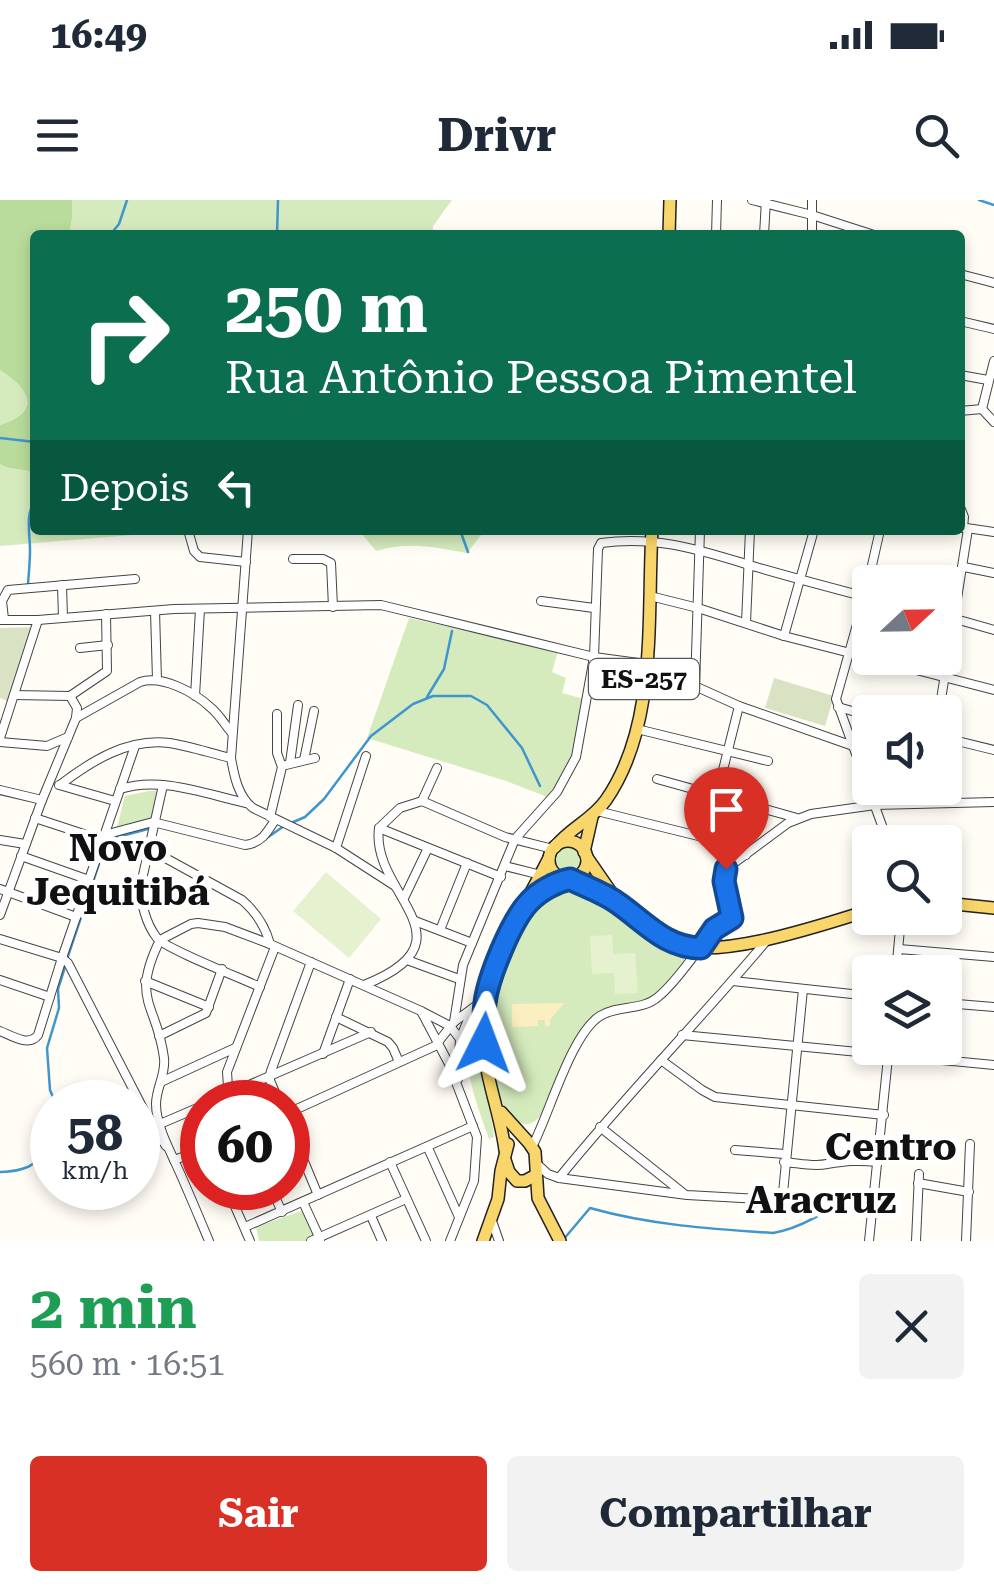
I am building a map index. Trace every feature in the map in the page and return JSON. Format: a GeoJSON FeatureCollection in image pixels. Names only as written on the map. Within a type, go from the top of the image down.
{"type":"FeatureCollection","features":[{"type":"Feature","properties":{"kind":"main road"},"geometry":{"type":"LineString","coordinates":[[669,230],[670,200]]}},
{"type":"Feature","properties":{"kind":"main road","name":"ES-257"},"geometry":{"type":"LineString","coordinates":[[585,854],[595,814],[623,770],[637,730],[646,664],[651,536]]}},
{"type":"Feature","properties":{"kind":"main road","name":"ES-257"},"geometry":{"type":"LineString","coordinates":[[538,1198],[507,1169],[485,1058],[485,999],[495,965],[552,851],[562,838],[595,814]]}},
{"type":"Feature","properties":{"kind":"main road"},"geometry":{"type":"LineString","coordinates":[[617,902],[573,842],[565,842],[552,851],[554,872],[617,902],[657,934],[679,945],[701,948],[768,939],[852,916]]}},
{"type":"Feature","properties":{"kind":"main road"},"geometry":{"type":"LineString","coordinates":[[527,903],[583,871],[585,854]]}},
{"type":"Feature","properties":{"kind":"main road"},"geometry":{"type":"LineString","coordinates":[[962,905],[994,908]]}},
{"type":"Feature","properties":{"kind":"main road","name":"ES-257"},"geometry":{"type":"LineString","coordinates":[[496,1104],[528,1142],[536,1168],[538,1198],[554,1239]]}},
{"type":"Feature","properties":{"kind":"main road"},"geometry":{"type":"LineString","coordinates":[[483,1241],[498,1200],[505,1153],[512,1140],[528,1142]]}},
{"type":"Feature","properties":{"kind":"main road"},"geometry":{"type":"LineString","coordinates":[[498,1200],[536,1168]]}},
{"type":"Feature","properties":{"kind":"street"},"geometry":{"type":"LineString","coordinates":[[716,230],[718,200]]}},
{"type":"Feature","properties":{"kind":"street"},"geometry":{"type":"LineString","coordinates":[[752,200],[858,230]]}},
{"type":"Feature","properties":{"kind":"street"},"geometry":{"type":"LineString","coordinates":[[812,200],[812,230]]}},
{"type":"Feature","properties":{"kind":"street"},"geometry":{"type":"LineString","coordinates":[[764,230],[766,202]]}},
{"type":"Feature","properties":{"kind":"street"},"geometry":{"type":"LineString","coordinates":[[965,275],[994,284]]}},
{"type":"Feature","properties":{"kind":"street"},"geometry":{"type":"LineString","coordinates":[[965,322],[994,330]]}},
{"type":"Feature","properties":{"kind":"street"},"geometry":{"type":"LineString","coordinates":[[982,410],[994,361]]}},
{"type":"Feature","properties":{"kind":"street"},"geometry":{"type":"LineString","coordinates":[[965,376],[988,380]]}},
{"type":"Feature","properties":{"kind":"street"},"geometry":{"type":"LineString","coordinates":[[965,411],[982,410],[994,422]]}},
{"type":"Feature","properties":{"kind":"street"},"geometry":{"type":"LineString","coordinates":[[965,528],[994,532]]}},
{"type":"Feature","properties":{"kind":"street"},"geometry":{"type":"LineString","coordinates":[[189,535],[194,551],[200,556],[246,562]]}},
{"type":"Feature","properties":{"kind":"street"},"geometry":{"type":"LineString","coordinates":[[246,802],[231,758],[248,535]]}},
{"type":"Feature","properties":{"kind":"street"},"geometry":{"type":"LineString","coordinates":[[603,535],[605,542]]}},
{"type":"Feature","properties":{"kind":"street"},"geometry":{"type":"LineString","coordinates":[[695,686],[700,535]]}},
{"type":"Feature","properties":{"kind":"street"},"geometry":{"type":"LineString","coordinates":[[746,623],[750,535]]}},
{"type":"Feature","properties":{"kind":"street"},"geometry":{"type":"LineString","coordinates":[[784,636],[813,535]]}},
{"type":"Feature","properties":{"kind":"street"},"geometry":{"type":"LineString","coordinates":[[873,565],[879,535]]}},
{"type":"Feature","properties":{"kind":"street"},"geometry":{"type":"LineString","coordinates":[[962,574],[964,535]]}},
{"type":"Feature","properties":{"kind":"street"},"geometry":{"type":"LineString","coordinates":[[460,1039],[452,1024],[459,979],[514,839],[557,792],[576,758],[594,657],[598,549],[605,542],[651,536],[852,593]]}},
{"type":"Feature","properties":{"kind":"street"},"geometry":{"type":"LineString","coordinates":[[293,559],[323,559],[331,563],[333,607]]}},
{"type":"Feature","properties":{"kind":"street"},"geometry":{"type":"LineString","coordinates":[[964,567],[994,574]]}},
{"type":"Feature","properties":{"kind":"street"},"geometry":{"type":"LineString","coordinates":[[135,580],[12,588],[5,591],[2,619],[200,609],[391,607],[594,657],[646,664],[739,706],[852,746]]}},
{"type":"Feature","properties":{"kind":"street"},"geometry":{"type":"LineString","coordinates":[[62,585],[64,618]]}},
{"type":"Feature","properties":{"kind":"street"},"geometry":{"type":"LineString","coordinates":[[650,596],[784,636],[994,690]]}},
{"type":"Feature","properties":{"kind":"street"},"geometry":{"type":"LineString","coordinates":[[540,601],[594,608]]}},
{"type":"Feature","properties":{"kind":"street"},"geometry":{"type":"LineString","coordinates":[[195,696],[200,609]]}},
{"type":"Feature","properties":{"kind":"street"},"geometry":{"type":"LineString","coordinates":[[155,611],[158,680]]}},
{"type":"Feature","properties":{"kind":"street"},"geometry":{"type":"LineString","coordinates":[[14,695],[70,696],[107,671],[106,614]]}},
{"type":"Feature","properties":{"kind":"street"},"geometry":{"type":"LineString","coordinates":[[38,620],[0,740],[47,746],[69,736]]}},
{"type":"Feature","properties":{"kind":"street"},"geometry":{"type":"LineString","coordinates":[[962,621],[994,630]]}},
{"type":"Feature","properties":{"kind":"street"},"geometry":{"type":"LineString","coordinates":[[852,640],[838,690],[838,708],[852,743]]}},
{"type":"Feature","properties":{"kind":"street"},"geometry":{"type":"LineString","coordinates":[[80,648],[108,645]]}},
{"type":"Feature","properties":{"kind":"street"},"geometry":{"type":"LineString","coordinates":[[941,695],[944,677]]}},
{"type":"Feature","properties":{"kind":"street"},"geometry":{"type":"LineString","coordinates":[[76,713],[140,682],[158,680],[195,696],[213,709],[232,734]]}},
{"type":"Feature","properties":{"kind":"street"},"geometry":{"type":"LineString","coordinates":[[0,915],[4,891],[69,736],[76,713],[70,696]]}},
{"type":"Feature","properties":{"kind":"street"},"geometry":{"type":"LineString","coordinates":[[35,818],[103,838],[153,822],[254,844],[273,819],[298,705]]}},
{"type":"Feature","properties":{"kind":"street"},"geometry":{"type":"LineString","coordinates":[[706,838],[739,706]]}},
{"type":"Feature","properties":{"kind":"street"},"geometry":{"type":"LineString","coordinates":[[838,708],[852,712]]}},
{"type":"Feature","properties":{"kind":"street"},"geometry":{"type":"LineString","coordinates":[[304,760],[314,710]]}},
{"type":"Feature","properties":{"kind":"street"},"geometry":{"type":"LineString","coordinates":[[276,714],[277,753],[286,766]]}},
{"type":"Feature","properties":{"kind":"street"},"geometry":{"type":"LineString","coordinates":[[637,730],[768,760]]}},
{"type":"Feature","properties":{"kind":"street"},"geometry":{"type":"LineString","coordinates":[[60,786],[107,754],[135,746],[166,742],[231,758]]}},
{"type":"Feature","properties":{"kind":"street"},"geometry":{"type":"LineString","coordinates":[[962,742],[994,750]]}},
{"type":"Feature","properties":{"kind":"street"},"geometry":{"type":"LineString","coordinates":[[0,1032],[28,1042],[38,1035],[135,746]]}},
{"type":"Feature","properties":{"kind":"street"},"geometry":{"type":"LineString","coordinates":[[336,848],[366,756]]}},
{"type":"Feature","properties":{"kind":"street"},"geometry":{"type":"LineString","coordinates":[[286,766],[314,758]]}},
{"type":"Feature","properties":{"kind":"street"},"geometry":{"type":"LineString","coordinates":[[422,802],[437,768]]}},
{"type":"Feature","properties":{"kind":"street"},"geometry":{"type":"LineString","coordinates":[[658,780],[797,818]]}},
{"type":"Feature","properties":{"kind":"street"},"geometry":{"type":"LineString","coordinates":[[50,782],[115,801]]}},
{"type":"Feature","properties":{"kind":"street"},"geometry":{"type":"LineString","coordinates":[[120,788],[163,784],[246,802],[336,848],[395,886]]}},
{"type":"Feature","properties":{"kind":"street"},"geometry":{"type":"LineString","coordinates":[[163,784],[140,897],[150,926],[159,942],[260,986]]}},
{"type":"Feature","properties":{"kind":"street"},"geometry":{"type":"LineString","coordinates":[[0,790],[42,800]]}},
{"type":"Feature","properties":{"kind":"street"},"geometry":{"type":"LineString","coordinates":[[364,985],[396,970],[414,948],[415,921],[380,854],[379,828],[400,808],[422,802],[552,851]]}},
{"type":"Feature","properties":{"kind":"street"},"geometry":{"type":"LineString","coordinates":[[962,803],[994,802]]}},
{"type":"Feature","properties":{"kind":"street"},"geometry":{"type":"LineString","coordinates":[[528,1142],[587,1028],[600,1016],[656,999],[714,929],[732,918],[726,869],[797,818],[834,809],[880,805],[884,825]]}},
{"type":"Feature","properties":{"kind":"street"},"geometry":{"type":"LineString","coordinates":[[595,814],[736,845],[746,855]]}},
{"type":"Feature","properties":{"kind":"street"},"geometry":{"type":"LineString","coordinates":[[379,828],[501,876]]}},
{"type":"Feature","properties":{"kind":"street"},"geometry":{"type":"LineString","coordinates":[[0,840],[26,844]]}},
{"type":"Feature","properties":{"kind":"street"},"geometry":{"type":"LineString","coordinates":[[404,898],[428,848]]}},
{"type":"Feature","properties":{"kind":"street"},"geometry":{"type":"LineString","coordinates":[[149,849],[242,900],[253,910],[272,945],[226,1080]]}},
{"type":"Feature","properties":{"kind":"street"},"geometry":{"type":"LineString","coordinates":[[21,856],[89,880]]}},
{"type":"Feature","properties":{"kind":"street"},"geometry":{"type":"LineString","coordinates":[[440,930],[466,863]]}},
{"type":"Feature","properties":{"kind":"street"},"geometry":{"type":"LineString","coordinates":[[506,866],[540,875]]}},
{"type":"Feature","properties":{"kind":"street"},"geometry":{"type":"LineString","coordinates":[[4,891],[76,917]]}},
{"type":"Feature","properties":{"kind":"street"},"geometry":{"type":"LineString","coordinates":[[415,921],[472,943]]}},
{"type":"Feature","properties":{"kind":"street"},"geometry":{"type":"LineString","coordinates":[[160,1087],[164,1056],[145,996],[146,981],[159,942],[176,930],[198,923],[225,927],[272,945],[452,1024]]}},
{"type":"Feature","properties":{"kind":"street"},"geometry":{"type":"LineString","coordinates":[[898,955],[900,935]]}},
{"type":"Feature","properties":{"kind":"street"},"geometry":{"type":"LineString","coordinates":[[0,939],[62,958],[68,964],[149,1120],[172,1156]]}},
{"type":"Feature","properties":{"kind":"street"},"geometry":{"type":"LineString","coordinates":[[558,1177],[768,939]]}},
{"type":"Feature","properties":{"kind":"street"},"geometry":{"type":"LineString","coordinates":[[899,949],[994,957]]}},
{"type":"Feature","properties":{"kind":"street"},"geometry":{"type":"LineString","coordinates":[[407,960],[459,979]]}},
{"type":"Feature","properties":{"kind":"street"},"geometry":{"type":"LineString","coordinates":[[270,1078],[312,962]]}},
{"type":"Feature","properties":{"kind":"street"},"geometry":{"type":"LineString","coordinates":[[159,1036],[196,1019],[210,1007],[222,969]]}},
{"type":"Feature","properties":{"kind":"street"},"geometry":{"type":"LineString","coordinates":[[323,1054],[350,979]]}},
{"type":"Feature","properties":{"kind":"street"},"geometry":{"type":"LineString","coordinates":[[0,980],[50,997]]}},
{"type":"Feature","properties":{"kind":"street"},"geometry":{"type":"LineString","coordinates":[[146,981],[210,1007]]}},
{"type":"Feature","properties":{"kind":"street"},"geometry":{"type":"LineString","coordinates":[[733,981],[852,994]]}},
{"type":"Feature","properties":{"kind":"street"},"geometry":{"type":"LineString","coordinates":[[536,1168],[546,1180],[558,1177],[687,1195],[776,1200],[783,1193],[803,990]]}},
{"type":"Feature","properties":{"kind":"street"},"geometry":{"type":"LineString","coordinates":[[310,1103],[439,1042],[452,1024],[485,999]]}},
{"type":"Feature","properties":{"kind":"street"},"geometry":{"type":"LineString","coordinates":[[962,1003],[994,1006]]}},
{"type":"Feature","properties":{"kind":"street"},"geometry":{"type":"LineString","coordinates":[[450,1241],[474,1181],[478,1146],[454,1062],[473,1008]]}},
{"type":"Feature","properties":{"kind":"street"},"geometry":{"type":"LineString","coordinates":[[421,1011],[454,1062]]}},
{"type":"Feature","properties":{"kind":"street"},"geometry":{"type":"LineString","coordinates":[[336,1016],[371,1032],[393,1048],[399,1062]]}},
{"type":"Feature","properties":{"kind":"street"},"geometry":{"type":"LineString","coordinates":[[266,1080],[371,1032]]}},
{"type":"Feature","properties":{"kind":"street"},"geometry":{"type":"LineString","coordinates":[[682,1034],[852,1050]]}},
{"type":"Feature","properties":{"kind":"street"},"geometry":{"type":"LineString","coordinates":[[162,1080],[235,1048]]}},
{"type":"Feature","properties":{"kind":"street"},"geometry":{"type":"LineString","coordinates":[[661,1060],[715,1096],[884,1114]]}},
{"type":"Feature","properties":{"kind":"street"},"geometry":{"type":"LineString","coordinates":[[962,1062],[994,1066]]}},
{"type":"Feature","properties":{"kind":"street"},"geometry":{"type":"LineString","coordinates":[[869,1241],[888,1065]]}},
{"type":"Feature","properties":{"kind":"street"},"geometry":{"type":"LineString","coordinates":[[180,1115],[160,1124],[209,1241]]}},
{"type":"Feature","properties":{"kind":"street"},"geometry":{"type":"LineString","coordinates":[[310,1199],[474,1126]]}},
{"type":"Feature","properties":{"kind":"street"},"geometry":{"type":"LineString","coordinates":[[600,1127],[687,1195]]}},
{"type":"Feature","properties":{"kind":"street"},"geometry":{"type":"LineString","coordinates":[[966,1241],[970,1144]]}},
{"type":"Feature","properties":{"kind":"street"},"geometry":{"type":"LineString","coordinates":[[428,1148],[460,1218]]}},
{"type":"Feature","properties":{"kind":"street"},"geometry":{"type":"LineString","coordinates":[[735,1150],[810,1165],[849,1160],[878,1162]]}},
{"type":"Feature","properties":{"kind":"street"},"geometry":{"type":"LineString","coordinates":[[172,1156],[180,1154]]}},
{"type":"Feature","properties":{"kind":"street"},"geometry":{"type":"LineString","coordinates":[[390,1162],[426,1241]]}},
{"type":"Feature","properties":{"kind":"street"},"geometry":{"type":"LineString","coordinates":[[310,1177],[318,1196]]}},
{"type":"Feature","properties":{"kind":"street"},"geometry":{"type":"LineString","coordinates":[[916,1241],[919,1178],[969,1192]]}},
{"type":"Feature","properties":{"kind":"street"},"geometry":{"type":"LineString","coordinates":[[306,1210],[317,1240],[406,1199]]}},
{"type":"Feature","properties":{"kind":"street"},"geometry":{"type":"LineString","coordinates":[[237,1210],[250,1241]]}},
{"type":"Feature","properties":{"kind":"street"},"geometry":{"type":"LineString","coordinates":[[244,1227],[286,1210]]}},
{"type":"Feature","properties":{"kind":"street"},"geometry":{"type":"LineString","coordinates":[[371,1216],[382,1241]]}},
{"type":"Feature","properties":{"kind":"street"},"geometry":{"type":"LineString","coordinates":[[492,1221],[499,1241]]}},
{"type":"Feature","properties":{"kind":"green space"},"geometry":{"type":"Polygon","coordinates":[[[0,200],[72,200],[70,230],[30,230],[30,472],[0,464],[0,425],[22,413],[27,399],[18,384],[0,370],[0,200]]]}},
{"type":"Feature","properties":{"kind":"green space"},"geometry":{"type":"Polygon","coordinates":[[[72,200],[452,200],[433,230],[70,230],[72,200]]]}},
{"type":"Feature","properties":{"kind":"green space"},"geometry":{"type":"Polygon","coordinates":[[[0,370],[18,384],[27,399],[22,413],[0,425],[0,370]]]}},
{"type":"Feature","properties":{"kind":"green space"},"geometry":{"type":"Polygon","coordinates":[[[0,464],[30,471],[30,535],[132,535],[0,546],[0,464]]]}},
{"type":"Feature","properties":{"kind":"green space"},"geometry":{"type":"Polygon","coordinates":[[[363,535],[481,535],[467,553],[410,546],[376,551],[363,535]]]}},
{"type":"Feature","properties":{"kind":"green space"},"geometry":{"type":"Polygon","coordinates":[[[409,618],[558,651],[552,672],[566,678],[562,693],[584,699],[576,753],[555,800],[367,738],[409,618]]]}},
{"type":"Feature","properties":{"kind":"green space"},"geometry":{"type":"Polygon","coordinates":[[[35,627],[10,702],[0,698],[0,628],[35,627]]]}},
{"type":"Feature","properties":{"kind":"green space"},"geometry":{"type":"Polygon","coordinates":[[[774,678],[834,696],[825,726],[765,708],[774,678]]]}},
{"type":"Feature","properties":{"kind":"green space"},"geometry":{"type":"Polygon","coordinates":[[[160,791],[154,823],[115,835],[125,796],[160,791]]]}},
{"type":"Feature","properties":{"kind":"green space"},"geometry":{"type":"Polygon","coordinates":[[[568,845],[579,850],[584,861],[579,872],[568,877],[557,872],[552,861],[557,850],[568,845]]]}},
{"type":"Feature","properties":{"kind":"green space"},"geometry":{"type":"Polygon","coordinates":[[[326,872],[381,919],[349,958],[293,911],[326,872]]]}},
{"type":"Feature","properties":{"kind":"green space"},"geometry":{"type":"Polygon","coordinates":[[[563,885],[600,897],[653,939],[687,959],[658,992],[643,1000],[606,1008],[589,1020],[568,1053],[544,1110],[535,1121],[524,1124],[506,1109],[497,1085],[492,1054],[498,985],[523,922],[541,899],[563,885]]]}},
{"type":"Feature","properties":{"kind":"green space"},"geometry":{"type":"Polygon","coordinates":[[[612,935],[613,954],[635,953],[638,993],[615,994],[614,973],[592,974],[590,936],[612,935]]]}},
{"type":"Feature","properties":{"kind":"green space"},"geometry":{"type":"Polygon","coordinates":[[[480,1019],[480,1060],[494,1137],[489,1139],[468,1063],[472,1033],[480,1019]]]}},
{"type":"Feature","properties":{"kind":"green space"},"geometry":{"type":"Polygon","coordinates":[[[301,1211],[306,1213],[316,1235],[306,1241],[259,1241],[256,1227],[301,1211]]]}},
{"type":"Feature","properties":{"kind":"sand"},"geometry":{"type":"Polygon","coordinates":[[[564,1003],[550,1020],[550,1026],[545,1026],[545,1020],[538,1020],[538,1026],[512,1027],[512,1004],[564,1003]]]}},
{"type":"Feature","properties":{"kind":"waterway"},"geometry":{"type":"LineString","coordinates":[[114,230],[127,200]]}},
{"type":"Feature","properties":{"kind":"waterway"},"geometry":{"type":"LineString","coordinates":[[277,230],[278,200]]}},
{"type":"Feature","properties":{"kind":"waterway"},"geometry":{"type":"LineString","coordinates":[[979,200],[994,205]]}},
{"type":"Feature","properties":{"kind":"waterway"},"geometry":{"type":"LineString","coordinates":[[0,438],[30,441]]}},
{"type":"Feature","properties":{"kind":"waterway"},"geometry":{"type":"LineString","coordinates":[[28,584],[30,514]]}},
{"type":"Feature","properties":{"kind":"waterway"},"geometry":{"type":"LineString","coordinates":[[462,535],[468,552]]}},
{"type":"Feature","properties":{"kind":"waterway"},"geometry":{"type":"LineString","coordinates":[[427,697],[444,669],[452,631]]}},
{"type":"Feature","properties":{"kind":"waterway"},"geometry":{"type":"LineString","coordinates":[[291,823],[305,817],[324,799],[371,736],[413,704],[433,696],[471,696],[487,705],[522,748],[540,786]]}},
{"type":"Feature","properties":{"kind":"waterway"},"geometry":{"type":"LineString","coordinates":[[254,847],[284,826]]}},
{"type":"Feature","properties":{"kind":"waterway"},"geometry":{"type":"LineString","coordinates":[[67,959],[105,846],[114,838],[148,829]]}},
{"type":"Feature","properties":{"kind":"waterway"},"geometry":{"type":"LineString","coordinates":[[49,1080],[47,1048],[59,1008],[58,989],[65,967]]}},
{"type":"Feature","properties":{"kind":"waterway"},"geometry":{"type":"LineString","coordinates":[[0,1172],[30,1166]]}},
{"type":"Feature","properties":{"kind":"waterway"},"geometry":{"type":"LineString","coordinates":[[563,1240],[590,1208],[658,1222],[773,1233],[807,1222],[859,1190]]}},
{"type":"Feature","properties":{"kind":"district","name":"Novo Jequitibá"},"geometry":{"type":"Point","coordinates":[118,870]}},
{"type":"Feature","properties":{"kind":"district","name":"Centro"},"geometry":{"type":"Point","coordinates":[891,1147]}},
{"type":"Feature","properties":{"kind":"district","name":"Aracruz"},"geometry":{"type":"Point","coordinates":[821,1200]}},
{"type":"Feature","properties":{"kind":"route"},"geometry":{"type":"LineString","coordinates":[[484,1043],[485,999],[495,965],[527,903],[537,895],[570,879],[617,902],[670,941],[696,949],[701,948],[714,929],[732,918],[724,881],[726,869]]}}]}
